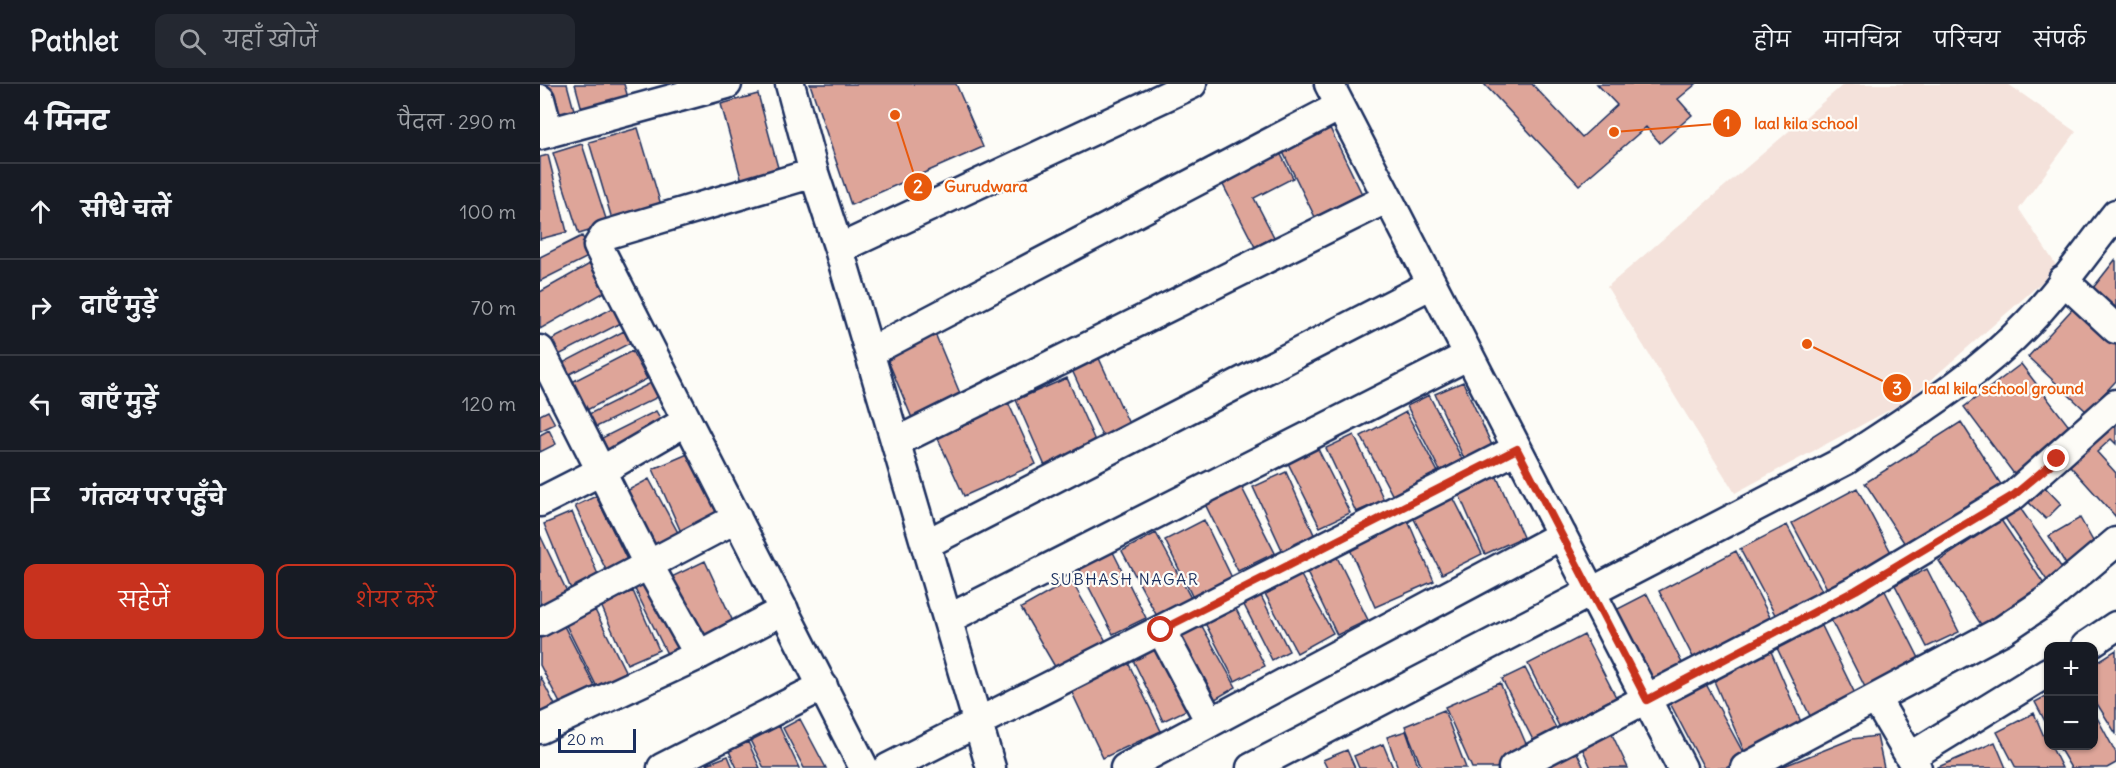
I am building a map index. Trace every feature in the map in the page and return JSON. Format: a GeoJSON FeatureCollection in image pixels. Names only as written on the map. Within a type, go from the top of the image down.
{"type":"FeatureCollection","features":[{"type":"Feature","properties":{"kind":"street"},"geometry":{"type":"LineString","coordinates":[[540,99],[545,134],[727,84]]}},
{"type":"Feature","properties":{"kind":"street"},"geometry":{"type":"LineString","coordinates":[[790,84],[991,768]]}},
{"type":"Feature","properties":{"kind":"street"},"geometry":{"type":"LineString","coordinates":[[839,249],[1192,84]]}},
{"type":"Feature","properties":{"kind":"street"},"geometry":{"type":"LineString","coordinates":[[870,352],[1335,95],[1682,768]]}},
{"type":"Feature","properties":{"kind":"street"},"geometry":{"type":"LineString","coordinates":[[814,172],[605,235],[599,240],[598,246],[864,768]]}},
{"type":"Feature","properties":{"kind":"street"},"geometry":{"type":"LineString","coordinates":[[896,442],[1388,198]]}},
{"type":"Feature","properties":{"kind":"street"},"geometry":{"type":"LineString","coordinates":[[1251,768],[1846,460],[1913,416],[1997,352],[2030,321],[2116,214]]}},
{"type":"Feature","properties":{"kind":"street"},"geometry":{"type":"LineString","coordinates":[[2063,280],[2116,329]]}},
{"type":"Feature","properties":{"kind":"street"},"geometry":{"type":"LineString","coordinates":[[926,544],[1432,284]]}},
{"type":"Feature","properties":{"kind":"street"},"geometry":{"type":"LineString","coordinates":[[540,350],[648,564],[699,655]]}},
{"type":"Feature","properties":{"kind":"street"},"geometry":{"type":"LineString","coordinates":[[948,619],[1469,355]]}},
{"type":"Feature","properties":{"kind":"street"},"geometry":{"type":"LineString","coordinates":[[1513,768],[1856,590],[2014,495],[2116,404]]}},
{"type":"Feature","properties":{"kind":"street"},"geometry":{"type":"LineString","coordinates":[[540,502],[601,471],[687,421]]}},
{"type":"Feature","properties":{"kind":"street"},"geometry":{"type":"LineString","coordinates":[[888,768],[1517,449]]}},
{"type":"Feature","properties":{"kind":"street"},"geometry":{"type":"LineString","coordinates":[[540,622],[737,518]]}},
{"type":"Feature","properties":{"kind":"street"},"geometry":{"type":"LineString","coordinates":[[1125,768],[1562,535]]}},
{"type":"Feature","properties":{"kind":"street"},"geometry":{"type":"LineString","coordinates":[[1745,768],[2003,630],[2046,601],[2116,542]]}},
{"type":"Feature","properties":{"kind":"street"},"geometry":{"type":"LineString","coordinates":[[540,729],[699,655],[784,610]]}},
{"type":"Feature","properties":{"kind":"street"},"geometry":{"type":"LineString","coordinates":[[2092,642],[2116,626]]}},
{"type":"Feature","properties":{"kind":"street"},"geometry":{"type":"LineString","coordinates":[[1161,630],[1210,722]]}},
{"type":"Feature","properties":{"kind":"street"},"geometry":{"type":"LineString","coordinates":[[1876,699],[1914,762],[2044,675]]}},
{"type":"Feature","properties":{"kind":"street"},"geometry":{"type":"LineString","coordinates":[[662,768],[823,686]]}},
{"type":"Feature","properties":{"kind":"shaded area"},"geometry":{"type":"Polygon","coordinates":[[[1844,84],[2008,84],[2076,132],[2019,209],[2058,268],[1908,400],[1735,493],[1607,287],[1844,84]]]}},
{"type":"Feature","properties":{"kind":"building"},"geometry":{"type":"Polygon","coordinates":[[[541,84],[567,84],[577,121],[553,128],[541,84]]]}},
{"type":"Feature","properties":{"kind":"building"},"geometry":{"type":"Polygon","coordinates":[[[575,84],[624,84],[629,101],[584,117],[575,84]]]}},
{"type":"Feature","properties":{"kind":"building"},"geometry":{"type":"Polygon","coordinates":[[[810,84],[956,84],[983,147],[851,205],[810,84]]]}},
{"type":"Feature","properties":{"kind":"building"},"geometry":{"type":"Polygon","coordinates":[[[1484,84],[1532,84],[1582,137],[1617,105],[1597,84],[1696,84],[1678,99],[1692,115],[1660,143],[1646,127],[1579,185],[1484,84]]]}},
{"type":"Feature","properties":{"kind":"building"},"geometry":{"type":"Polygon","coordinates":[[[758,94],[780,175],[743,185],[721,104],[758,94]]]}},
{"type":"Feature","properties":{"kind":"building"},"geometry":{"type":"Polygon","coordinates":[[[1327,122],[1362,194],[1315,217],[1279,144],[1327,122]]]}},
{"type":"Feature","properties":{"kind":"building"},"geometry":{"type":"Polygon","coordinates":[[[638,128],[661,205],[612,219],[589,142],[638,128]]]}},
{"type":"Feature","properties":{"kind":"building"},"geometry":{"type":"Polygon","coordinates":[[[582,144],[608,225],[579,234],[553,153],[582,144]]]}},
{"type":"Feature","properties":{"kind":"building"},"geometry":{"type":"Polygon","coordinates":[[[1277,147],[1293,178],[1254,198],[1274,237],[1255,247],[1219,177],[1277,147]]]}},
{"type":"Feature","properties":{"kind":"building"},"geometry":{"type":"Polygon","coordinates":[[[548,155],[567,232],[540,239],[540,157],[548,155]]]}},
{"type":"Feature","properties":{"kind":"building"},"geometry":{"type":"Polygon","coordinates":[[[582,236],[592,255],[540,281],[540,257],[582,236]]]}},
{"type":"Feature","properties":{"kind":"building"},"geometry":{"type":"Polygon","coordinates":[[[595,261],[610,289],[540,329],[540,292],[595,261]]]}},
{"type":"Feature","properties":{"kind":"building"},"geometry":{"type":"Polygon","coordinates":[[[2116,261],[2116,309],[2093,288],[2116,261]]]}},
{"type":"Feature","properties":{"kind":"building"},"geometry":{"type":"Polygon","coordinates":[[[2077,304],[2116,340],[2116,381],[2087,412],[2028,357],[2077,304]]]}},
{"type":"Feature","properties":{"kind":"building"},"geometry":{"type":"Polygon","coordinates":[[[617,306],[625,321],[551,359],[543,344],[617,306]]]}},
{"type":"Feature","properties":{"kind":"building"},"geometry":{"type":"Polygon","coordinates":[[[624,331],[630,343],[560,379],[555,367],[624,331]]]}},
{"type":"Feature","properties":{"kind":"building"},"geometry":{"type":"Polygon","coordinates":[[[934,331],[964,403],[914,423],[884,351],[934,331]]]}},
{"type":"Feature","properties":{"kind":"building"},"geometry":{"type":"Polygon","coordinates":[[[632,351],[647,379],[581,413],[566,385],[632,351]]]}},
{"type":"Feature","properties":{"kind":"building"},"geometry":{"type":"Polygon","coordinates":[[[1098,356],[1130,426],[1103,438],[1071,368],[1098,356]]]}},
{"type":"Feature","properties":{"kind":"building"},"geometry":{"type":"Polygon","coordinates":[[[2021,364],[2078,438],[2020,482],[1964,407],[2021,364]]]}},
{"type":"Feature","properties":{"kind":"building"},"geometry":{"type":"Polygon","coordinates":[[[1067,378],[1096,443],[1045,466],[1016,400],[1067,378]]]}},
{"type":"Feature","properties":{"kind":"building"},"geometry":{"type":"Polygon","coordinates":[[[653,382],[660,396],[588,431],[581,418],[653,382]]]}},
{"type":"Feature","properties":{"kind":"building"},"geometry":{"type":"Polygon","coordinates":[[[1463,382],[1495,452],[1467,465],[1435,394],[1463,382]]]}},
{"type":"Feature","properties":{"kind":"building"},"geometry":{"type":"Polygon","coordinates":[[[1429,395],[1462,459],[1440,471],[1407,406],[1429,395]]]}},
{"type":"Feature","properties":{"kind":"building"},"geometry":{"type":"Polygon","coordinates":[[[1007,400],[1036,464],[964,496],[935,432],[1007,400]]]}},
{"type":"Feature","properties":{"kind":"building"},"geometry":{"type":"Polygon","coordinates":[[[2116,409],[2116,444],[2111,439],[2097,452],[2116,473],[2116,517],[2062,457],[2116,409]]]}},
{"type":"Feature","properties":{"kind":"building"},"geometry":{"type":"Polygon","coordinates":[[[548,411],[555,424],[540,431],[540,415],[548,411]]]}},
{"type":"Feature","properties":{"kind":"building"},"geometry":{"type":"Polygon","coordinates":[[[656,411],[664,425],[609,453],[602,438],[656,411]]]}},
{"type":"Feature","properties":{"kind":"building"},"geometry":{"type":"Polygon","coordinates":[[[1406,412],[1439,474],[1394,498],[1361,436],[1406,412]]]}},
{"type":"Feature","properties":{"kind":"building"},"geometry":{"type":"Polygon","coordinates":[[[1961,422],[2002,486],[1907,547],[1865,483],[1961,422]]]}},
{"type":"Feature","properties":{"kind":"building"},"geometry":{"type":"Polygon","coordinates":[[[549,430],[556,444],[540,452],[540,435],[549,430]]]}},
{"type":"Feature","properties":{"kind":"building"},"geometry":{"type":"Polygon","coordinates":[[[1354,435],[1384,500],[1356,512],[1326,448],[1354,435]]]}},
{"type":"Feature","properties":{"kind":"building"},"geometry":{"type":"Polygon","coordinates":[[[1316,445],[1350,513],[1320,527],[1286,459],[1316,445]]]}},
{"type":"Feature","properties":{"kind":"building"},"geometry":{"type":"Polygon","coordinates":[[[690,453],[722,525],[685,541],[653,469],[690,453]]]}},
{"type":"Feature","properties":{"kind":"building"},"geometry":{"type":"Polygon","coordinates":[[[1493,468],[1523,537],[1485,554],[1455,485],[1493,468]]]}},
{"type":"Feature","properties":{"kind":"building"},"geometry":{"type":"Polygon","coordinates":[[[1286,472],[1316,539],[1284,554],[1253,487],[1286,472]]]}},
{"type":"Feature","properties":{"kind":"building"},"geometry":{"type":"Polygon","coordinates":[[[649,479],[682,540],[646,547],[621,494],[649,479]]]}},
{"type":"Feature","properties":{"kind":"building"},"geometry":{"type":"Polygon","coordinates":[[[2040,482],[2061,504],[2046,519],[2024,498],[2040,482]]]}},
{"type":"Feature","properties":{"kind":"building"},"geometry":{"type":"Polygon","coordinates":[[[1240,484],[1275,553],[1238,571],[1204,502],[1240,484]]]}},
{"type":"Feature","properties":{"kind":"building"},"geometry":{"type":"Polygon","coordinates":[[[1857,488],[1894,558],[1829,592],[1792,523],[1857,488]]]}},
{"type":"Feature","properties":{"kind":"building"},"geometry":{"type":"Polygon","coordinates":[[[1451,493],[1482,554],[1442,574],[1411,513],[1451,493]]]}},
{"type":"Feature","properties":{"kind":"building"},"geometry":{"type":"Polygon","coordinates":[[[596,496],[631,568],[610,578],[575,506],[596,496]]]}},
{"type":"Feature","properties":{"kind":"building"},"geometry":{"type":"Polygon","coordinates":[[[2018,505],[2064,571],[2048,582],[2003,515],[2018,505]]]}},
{"type":"Feature","properties":{"kind":"building"},"geometry":{"type":"Polygon","coordinates":[[[572,512],[601,582],[573,594],[544,524],[572,512]]]}},
{"type":"Feature","properties":{"kind":"building"},"geometry":{"type":"Polygon","coordinates":[[[1405,514],[1434,581],[1375,607],[1346,540],[1405,514]]]}},
{"type":"Feature","properties":{"kind":"building"},"geometry":{"type":"Polygon","coordinates":[[[2080,518],[2098,550],[2068,568],[2049,536],[2080,518]]]}},
{"type":"Feature","properties":{"kind":"building"},"geometry":{"type":"Polygon","coordinates":[[[1204,520],[1234,582],[1195,602],[1165,540],[1204,520]]]}},
{"type":"Feature","properties":{"kind":"building"},"geometry":{"type":"Polygon","coordinates":[[[2001,520],[2046,587],[1984,629],[1939,561],[2001,520]]]}},
{"type":"Feature","properties":{"kind":"building"},"geometry":{"type":"Polygon","coordinates":[[[1787,525],[1826,598],[1779,622],[1740,549],[1787,525]]]}},
{"type":"Feature","properties":{"kind":"building"},"geometry":{"type":"Polygon","coordinates":[[[1156,533],[1193,602],[1159,620],[1122,551],[1156,533]]]}},
{"type":"Feature","properties":{"kind":"building"},"geometry":{"type":"Polygon","coordinates":[[[540,535],[571,600],[540,615],[540,535]]]}},
{"type":"Feature","properties":{"kind":"building"},"geometry":{"type":"Polygon","coordinates":[[[1332,547],[1368,620],[1337,635],[1302,562],[1332,547]]]}},
{"type":"Feature","properties":{"kind":"building"},"geometry":{"type":"Polygon","coordinates":[[[1112,550],[1146,618],[1113,634],[1078,566],[1112,550]]]}},
{"type":"Feature","properties":{"kind":"building"},"geometry":{"type":"Polygon","coordinates":[[[1736,551],[1774,625],[1697,665],[1659,591],[1736,551]]]}},
{"type":"Feature","properties":{"kind":"building"},"geometry":{"type":"Polygon","coordinates":[[[705,561],[735,626],[694,645],[663,581],[705,561]]]}},
{"type":"Feature","properties":{"kind":"building"},"geometry":{"type":"Polygon","coordinates":[[[1927,569],[1959,632],[1927,647],[1895,585],[1927,569]]]}},
{"type":"Feature","properties":{"kind":"building"},"geometry":{"type":"Polygon","coordinates":[[[1298,570],[1333,633],[1297,653],[1263,590],[1298,570]]]}},
{"type":"Feature","properties":{"kind":"building"},"geometry":{"type":"Polygon","coordinates":[[[648,577],[684,650],[669,658],[633,585],[648,577]]]}},
{"type":"Feature","properties":{"kind":"building"},"geometry":{"type":"Polygon","coordinates":[[[1071,580],[1107,643],[1058,672],[1021,608],[1071,580]]]}},
{"type":"Feature","properties":{"kind":"building"},"geometry":{"type":"Polygon","coordinates":[[[1883,587],[1924,668],[1869,695],[1828,614],[1883,587]]]}},
{"type":"Feature","properties":{"kind":"building"},"geometry":{"type":"Polygon","coordinates":[[[633,591],[659,650],[627,664],[601,605],[633,591]]]}},
{"type":"Feature","properties":{"kind":"building"},"geometry":{"type":"Polygon","coordinates":[[[1259,592],[1289,651],[1272,660],[1242,601],[1259,592]]]}},
{"type":"Feature","properties":{"kind":"building"},"geometry":{"type":"Polygon","coordinates":[[[1647,594],[1684,667],[1647,685],[1610,613],[1647,594]]]}},
{"type":"Feature","properties":{"kind":"building"},"geometry":{"type":"Polygon","coordinates":[[[1233,603],[1265,666],[1235,681],[1203,619],[1233,603]]]}},
{"type":"Feature","properties":{"kind":"building"},"geometry":{"type":"Polygon","coordinates":[[[595,610],[630,681],[601,695],[566,625],[595,610]]]}},
{"type":"Feature","properties":{"kind":"building"},"geometry":{"type":"Polygon","coordinates":[[[1198,619],[1236,687],[1205,705],[1167,637],[1198,619]]]}},
{"type":"Feature","properties":{"kind":"building"},"geometry":{"type":"Polygon","coordinates":[[[1821,624],[1859,702],[1814,724],[1776,646],[1821,624]]]}},
{"type":"Feature","properties":{"kind":"building"},"geometry":{"type":"Polygon","coordinates":[[[564,626],[596,689],[562,707],[540,665],[540,638],[564,626]]]}},
{"type":"Feature","properties":{"kind":"building"},"geometry":{"type":"Polygon","coordinates":[[[1584,635],[1619,703],[1562,732],[1528,664],[1584,635]]]}},
{"type":"Feature","properties":{"kind":"building"},"geometry":{"type":"Polygon","coordinates":[[[1162,639],[1195,706],[1163,721],[1130,654],[1162,639]]]}},
{"type":"Feature","properties":{"kind":"building"},"geometry":{"type":"Polygon","coordinates":[[[1770,649],[1804,729],[1745,753],[1711,674],[1770,649]]]}},
{"type":"Feature","properties":{"kind":"building"},"geometry":{"type":"Polygon","coordinates":[[[2116,650],[2116,734],[2098,705],[2098,661],[2116,650]]]}},
{"type":"Feature","properties":{"kind":"building"},"geometry":{"type":"Polygon","coordinates":[[[1124,654],[1161,731],[1103,758],[1066,680],[1124,654]]]}},
{"type":"Feature","properties":{"kind":"building"},"geometry":{"type":"Polygon","coordinates":[[[1525,668],[1558,732],[1535,744],[1502,679],[1525,668]]]}},
{"type":"Feature","properties":{"kind":"building"},"geometry":{"type":"Polygon","coordinates":[[[540,676],[558,711],[540,720],[540,676]]]}},
{"type":"Feature","properties":{"kind":"building"},"geometry":{"type":"Polygon","coordinates":[[[1500,683],[1530,753],[1496,768],[1472,768],[1445,707],[1500,683]]]}},
{"type":"Feature","properties":{"kind":"building"},"geometry":{"type":"Polygon","coordinates":[[[1706,684],[1746,758],[1726,768],[1704,768],[1670,703],[1706,684]]]}},
{"type":"Feature","properties":{"kind":"building"},"geometry":{"type":"Polygon","coordinates":[[[2044,697],[2044,719],[2035,702],[2044,697]]]}},
{"type":"Feature","properties":{"kind":"building"},"geometry":{"type":"Polygon","coordinates":[[[1444,710],[1466,768],[1422,768],[1405,726],[1444,710]]]}},
{"type":"Feature","properties":{"kind":"building"},"geometry":{"type":"Polygon","coordinates":[[[2034,713],[2044,737],[2044,750],[2053,750],[2062,768],[2016,768],[1997,732],[2034,713]]]}},
{"type":"Feature","properties":{"kind":"building"},"geometry":{"type":"Polygon","coordinates":[[[800,719],[826,768],[804,768],[783,728],[800,719]]]}},
{"type":"Feature","properties":{"kind":"building"},"geometry":{"type":"Polygon","coordinates":[[[2098,719],[2116,753],[2116,763],[2107,768],[2071,768],[2060,750],[2098,750],[2098,719]]]}},
{"type":"Feature","properties":{"kind":"building"},"geometry":{"type":"Polygon","coordinates":[[[779,726],[799,768],[764,768],[750,740],[779,726]]]}},
{"type":"Feature","properties":{"kind":"building"},"geometry":{"type":"Polygon","coordinates":[[[1609,728],[1628,768],[1591,768],[1579,741],[1609,728]]]}},
{"type":"Feature","properties":{"kind":"building"},"geometry":{"type":"Polygon","coordinates":[[[1406,731],[1419,768],[1398,768],[1387,737],[1406,731]]]}},
{"type":"Feature","properties":{"kind":"building"},"geometry":{"type":"Polygon","coordinates":[[[1877,736],[1884,768],[1779,768],[1852,739],[1877,736]]]}},
{"type":"Feature","properties":{"kind":"building"},"geometry":{"type":"Polygon","coordinates":[[[748,742],[760,768],[737,768],[729,751],[748,742]]]}},
{"type":"Feature","properties":{"kind":"building"},"geometry":{"type":"Polygon","coordinates":[[[1995,742],[2006,768],[1936,768],[1995,742]]]}},
{"type":"Feature","properties":{"kind":"building"},"geometry":{"type":"Polygon","coordinates":[[[1383,744],[1393,768],[1359,768],[1354,756],[1383,744]]]}},
{"type":"Feature","properties":{"kind":"building"},"geometry":{"type":"Polygon","coordinates":[[[1574,746],[1584,768],[1535,768],[1574,746]]]}},
{"type":"Feature","properties":{"kind":"building"},"geometry":{"type":"Polygon","coordinates":[[[1347,750],[1355,768],[1327,768],[1323,760],[1347,750]]]}},
{"type":"Feature","properties":{"kind":"building"},"geometry":{"type":"Polygon","coordinates":[[[728,756],[733,768],[709,768],[707,764],[728,756]]]}},
{"type":"Feature","properties":{"kind":"place","name":"Gurudwara"},"geometry":{"type":"Point","coordinates":[895,115]}},
{"type":"Feature","properties":{"kind":"place","name":"laal kila school"},"geometry":{"type":"Point","coordinates":[1614,132]}},
{"type":"Feature","properties":{"kind":"place","name":"laal kila school ground"},"geometry":{"type":"Point","coordinates":[1807,344]}},
{"type":"Feature","properties":{"kind":"district","name":"SUBHASH NAGAR"},"geometry":{"type":"Point","coordinates":[1125,579]}},
{"type":"Feature","properties":{"kind":"route"},"geometry":{"type":"LineString","coordinates":[[1161,630],[1517,449],[1647,700],[1856,590],[2014,495],[2057,459]]}}]}
